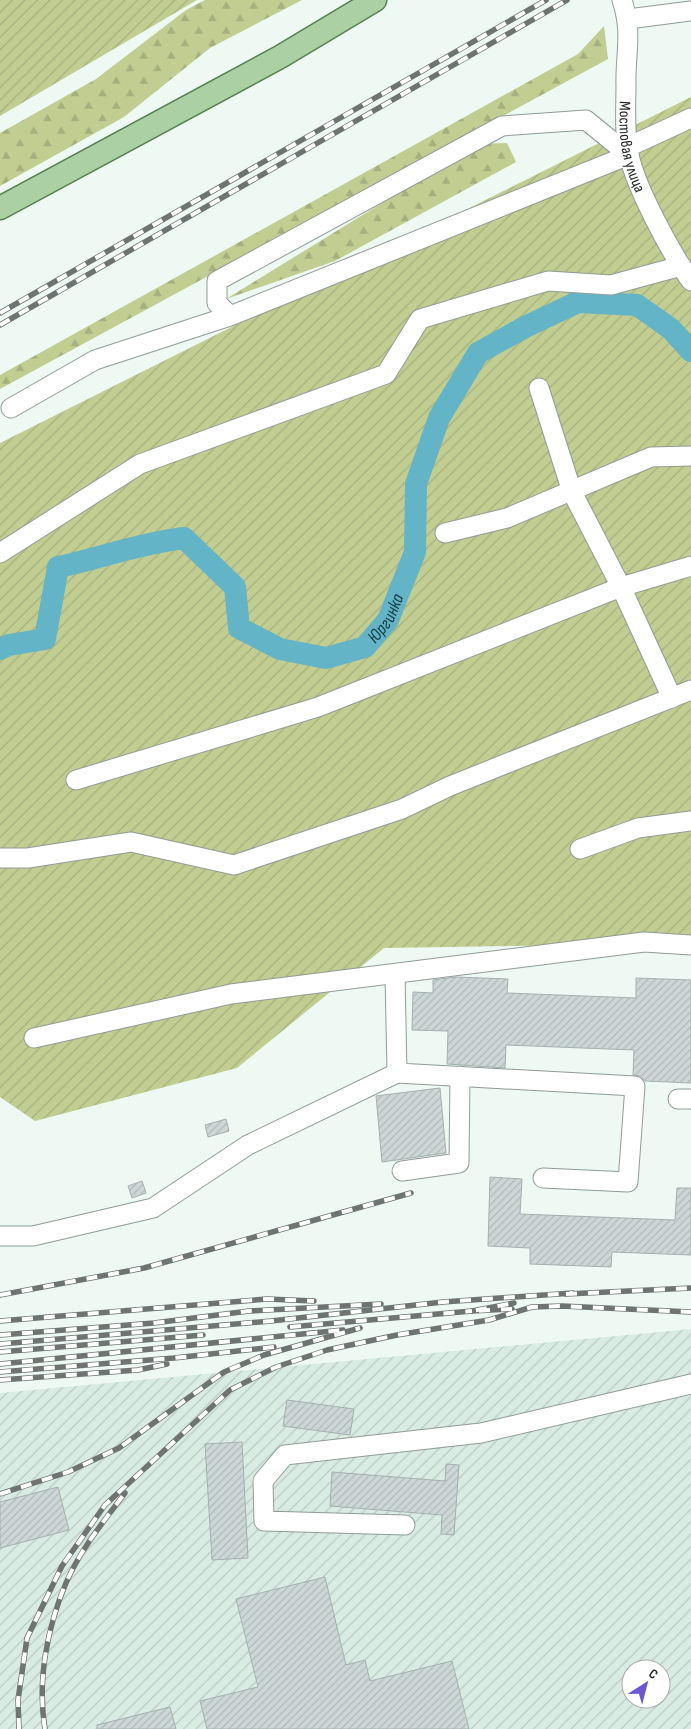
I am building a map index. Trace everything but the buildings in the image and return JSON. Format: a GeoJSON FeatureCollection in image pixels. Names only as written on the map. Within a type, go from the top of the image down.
{"type":"FeatureCollection","features":[{"type":"Feature","properties":{"kind":"main road"},"geometry":{"type":"LineString","coordinates":[[0,208],[280,57],[375,0]]}},
{"type":"Feature","properties":{"kind":"street","name":"Мостовая улица"},"geometry":{"type":"LineString","coordinates":[[622,0],[628,19],[626,82],[628,151],[637,182],[686,274]]}},
{"type":"Feature","properties":{"kind":"street"},"geometry":{"type":"LineString","coordinates":[[628,19],[691,11]]}},
{"type":"Feature","properties":{"kind":"street"},"geometry":{"type":"LineString","coordinates":[[11,408],[95,360],[230,316],[628,151],[691,118]]}},
{"type":"Feature","properties":{"kind":"street"},"geometry":{"type":"LineString","coordinates":[[230,316],[217,303],[217,281],[502,126],[586,120],[628,151]]}},
{"type":"Feature","properties":{"kind":"street"},"geometry":{"type":"LineString","coordinates":[[0,553],[140,464],[386,374],[420,319],[548,282],[611,285],[686,274]]}},
{"type":"Feature","properties":{"kind":"street"},"geometry":{"type":"LineString","coordinates":[[539,388],[572,492],[621,587],[672,698]]}},
{"type":"Feature","properties":{"kind":"street"},"geometry":{"type":"LineString","coordinates":[[445,533],[507,518],[651,457],[691,456]]}},
{"type":"Feature","properties":{"kind":"street"},"geometry":{"type":"LineString","coordinates":[[76,780],[318,707],[621,587],[691,566]]}},
{"type":"Feature","properties":{"kind":"street"},"geometry":{"type":"LineString","coordinates":[[0,858],[28,858],[131,842],[234,865],[402,809],[450,786],[691,690]]}},
{"type":"Feature","properties":{"kind":"street"},"geometry":{"type":"LineString","coordinates":[[580,849],[638,828],[691,821]]}},
{"type":"Feature","properties":{"kind":"street"},"geometry":{"type":"LineString","coordinates":[[34,1038],[232,994],[644,942],[691,945]]}},
{"type":"Feature","properties":{"kind":"street"},"geometry":{"type":"LineString","coordinates":[[394,974],[397,1073]]}},
{"type":"Feature","properties":{"kind":"street"},"geometry":{"type":"LineString","coordinates":[[0,1236],[33,1236],[152,1208],[248,1145],[397,1073],[636,1086],[628,1182],[543,1178]]}},
{"type":"Feature","properties":{"kind":"street"},"geometry":{"type":"LineString","coordinates":[[402,1171],[460,1163],[460,1076]]}},
{"type":"Feature","properties":{"kind":"street"},"geometry":{"type":"LineString","coordinates":[[405,1525],[264,1521],[263,1481],[285,1455],[481,1433],[691,1384]]}},
{"type":"Feature","properties":{"kind":"shaded area"},"geometry":{"type":"Polygon","coordinates":[[[691,1329],[691,1729],[0,1729],[0,1393],[691,1329]]]}},
{"type":"Feature","properties":{"kind":"green space"},"geometry":{"type":"Polygon","coordinates":[[[0,0],[197,0],[0,116],[0,0]]]}},
{"type":"Feature","properties":{"kind":"green space"},"geometry":{"type":"Polygon","coordinates":[[[205,0],[302,0],[210,48],[124,117],[0,186],[0,133],[96,79],[186,10],[205,0]]]}},
{"type":"Feature","properties":{"kind":"green space"},"geometry":{"type":"Polygon","coordinates":[[[604,26],[608,59],[0,389],[0,375],[578,54],[604,26]]]}},
{"type":"Feature","properties":{"kind":"green space"},"geometry":{"type":"Polygon","coordinates":[[[691,97],[691,943],[384,948],[237,1068],[35,1121],[0,1097],[0,443],[691,97]]]}},
{"type":"Feature","properties":{"kind":"green space"},"geometry":{"type":"Polygon","coordinates":[[[507,143],[516,162],[335,261],[226,299],[478,144],[507,143]]]}},
{"type":"Feature","properties":{"kind":"waterway","name":"Юргинка"},"geometry":{"type":"LineString","coordinates":[[0,649],[9,645],[45,639],[58,567],[136,547],[184,538],[235,587],[239,628],[280,649],[326,658],[365,647],[388,620],[415,552],[416,484],[439,418],[478,353],[525,327],[578,302],[637,305],[671,329],[691,351]]}},
{"type":"Feature","properties":{"kind":"railway"},"geometry":{"type":"LineString","coordinates":[[0,313],[546,0]]}},
{"type":"Feature","properties":{"kind":"railway"},"geometry":{"type":"LineString","coordinates":[[0,325],[567,0]]}},
{"type":"Feature","properties":{"kind":"railway"},"geometry":{"type":"LineString","coordinates":[[0,1295],[144,1268],[411,1193]]}},
{"type":"Feature","properties":{"kind":"railway"},"geometry":{"type":"LineString","coordinates":[[566,1294],[691,1288]]}},
{"type":"Feature","properties":{"kind":"railway"},"geometry":{"type":"LineString","coordinates":[[0,1344],[271,1321],[443,1302],[573,1293]]}},
{"type":"Feature","properties":{"kind":"railway"},"geometry":{"type":"LineString","coordinates":[[0,1321],[267,1299],[314,1301]]}},
{"type":"Feature","properties":{"kind":"railway"},"geometry":{"type":"LineString","coordinates":[[512,1309],[472,1311],[514,1303]]}},
{"type":"Feature","properties":{"kind":"railway"},"geometry":{"type":"LineString","coordinates":[[0,1335],[154,1323],[249,1311],[381,1304]]}},
{"type":"Feature","properties":{"kind":"railway"},"geometry":{"type":"LineString","coordinates":[[19,1729],[18,1700],[27,1638],[62,1566],[105,1505],[230,1390],[276,1367],[327,1350],[397,1335],[489,1320],[532,1307],[562,1306],[691,1312]]}},
{"type":"Feature","properties":{"kind":"railway"},"geometry":{"type":"LineString","coordinates":[[290,1327],[472,1311]]}},
{"type":"Feature","properties":{"kind":"railway"},"geometry":{"type":"LineString","coordinates":[[0,1494],[68,1472],[119,1448],[224,1372],[264,1355],[360,1328]]}},
{"type":"Feature","properties":{"kind":"railway"},"geometry":{"type":"LineString","coordinates":[[0,1364],[343,1330]]}},
{"type":"Feature","properties":{"kind":"railway"},"geometry":{"type":"LineString","coordinates":[[0,1352],[203,1335]]}},
{"type":"Feature","properties":{"kind":"railway"},"geometry":{"type":"LineString","coordinates":[[0,1372],[174,1358],[274,1347]]}},
{"type":"Feature","properties":{"kind":"railway"},"geometry":{"type":"LineString","coordinates":[[0,1380],[138,1370],[167,1364]]}},
{"type":"Feature","properties":{"kind":"railway"},"geometry":{"type":"LineString","coordinates":[[45,1729],[42,1692],[45,1655],[59,1600],[78,1559],[125,1493]]}}]}
